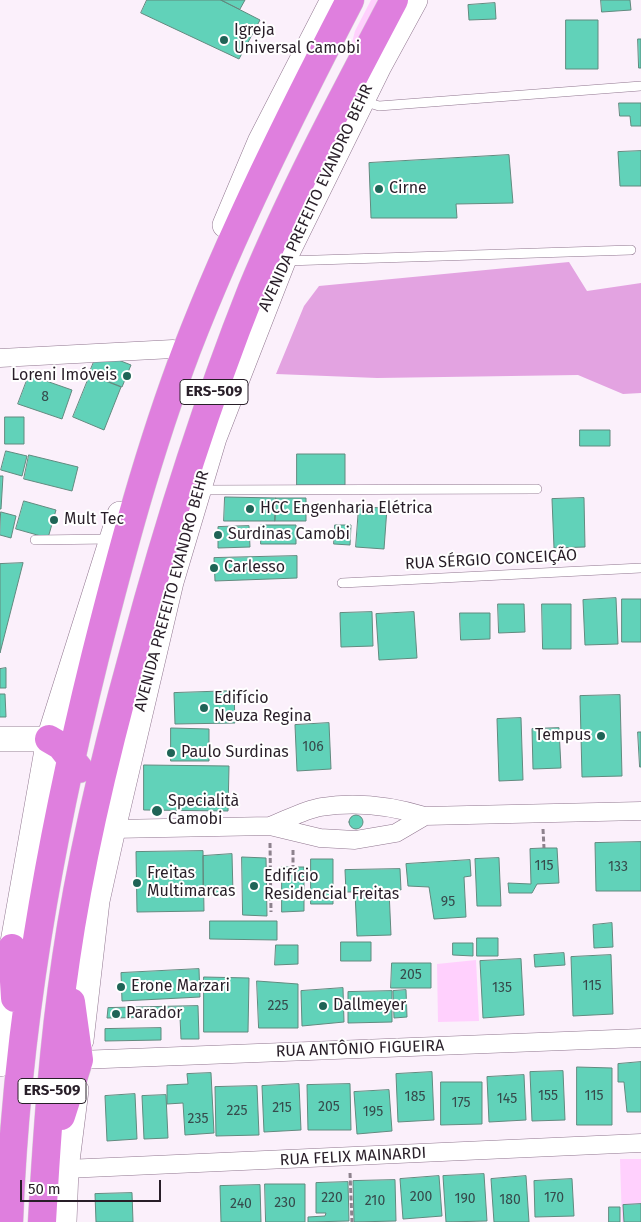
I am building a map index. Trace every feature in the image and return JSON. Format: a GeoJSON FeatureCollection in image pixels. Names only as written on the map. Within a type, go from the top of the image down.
{"type":"FeatureCollection","features":[{"type":"Feature","properties":{"kind":"highway","name":"ERS-509"},"geometry":{"type":"LineString","coordinates":[[10,1061],[72,757],[117,570],[152,452],[193,335],[218,273],[260,181],[350,0]]}},
{"type":"Feature","properties":{"kind":"highway","name":"AVENIDA PREFEITO EVANDRO BEHR"},"geometry":{"type":"LineString","coordinates":[[42,1222],[56,1167],[65,960],[95,806],[114,725],[154,578],[191,459],[225,359],[280,253],[394,0]]}},
{"type":"Feature","properties":{"kind":"highway","name":"ERS-509"},"geometry":{"type":"LineString","coordinates":[[260,181],[261,223],[280,253]]}},
{"type":"Feature","properties":{"kind":"highway","name":"ERS-509"},"geometry":{"type":"LineString","coordinates":[[103,567],[152,452]]}},
{"type":"Feature","properties":{"kind":"highway"},"geometry":{"type":"LineString","coordinates":[[49,739],[61,746],[72,757],[95,806]]}},
{"type":"Feature","properties":{"kind":"highway","name":"ERS-509"},"geometry":{"type":"LineString","coordinates":[[6,948],[10,1061],[11,1159],[9,1222]]}},
{"type":"Feature","properties":{"kind":"highway","name":"ERS-509"},"geometry":{"type":"LineString","coordinates":[[56,1167],[79,1060],[65,960]]}},
{"type":"Feature","properties":{"kind":"main road","name":"ERS-509"},"geometry":{"type":"LineString","coordinates":[[6,948],[49,739],[173,349],[260,142],[334,0]]}},
{"type":"Feature","properties":{"kind":"main road","name":"AVENIDA PREFEITO EVANDRO BEHR"},"geometry":{"type":"LineString","coordinates":[[79,1060],[97,901],[171,582],[217,429],[280,253],[415,0]]}},
{"type":"Feature","properties":{"kind":"main road"},"geometry":{"type":"LineString","coordinates":[[0,739],[49,739]]}},
{"type":"Feature","properties":{"kind":"main road","name":"AVENIDA PREFEITO EVANDRO BEHR"},"geometry":{"type":"LineString","coordinates":[[56,1167],[64,1222]]}},
{"type":"Feature","properties":{"kind":"street"},"geometry":{"type":"LineString","coordinates":[[0,358],[173,349]]}},
{"type":"Feature","properties":{"kind":"street"},"geometry":{"type":"LineString","coordinates":[[270,826],[320,807],[358,805],[396,808],[425,816],[641,810]]}},
{"type":"Feature","properties":{"kind":"street"},"geometry":{"type":"LineString","coordinates":[[113,829],[270,826],[320,838],[356,840],[396,834],[425,816]]}},
{"type":"Feature","properties":{"kind":"street","name":"RUA ANTÔNIO FIGUEIRA"},"geometry":{"type":"LineString","coordinates":[[79,1060],[641,1038]]}},
{"type":"Feature","properties":{"kind":"street","name":"RUA FELIX MAINARDI"},"geometry":{"type":"LineString","coordinates":[[56,1167],[641,1143]]}},
{"type":"Feature","properties":{"kind":"lane"},"geometry":{"type":"LineString","coordinates":[[362,101],[379,106],[641,86]]}},
{"type":"Feature","properties":{"kind":"lane"},"geometry":{"type":"LineString","coordinates":[[280,253],[630,250]]}},
{"type":"Feature","properties":{"kind":"lane"},"geometry":{"type":"LineString","coordinates":[[198,490],[537,490]]}},
{"type":"Feature","properties":{"kind":"lane"},"geometry":{"type":"LineString","coordinates":[[35,540],[112,539]]}},
{"type":"Feature","properties":{"kind":"lane","name":"RUA SÉRGIO CONCEIÇÃO"},"geometry":{"type":"LineString","coordinates":[[342,583],[641,568]]}},
{"type":"Feature","properties":{"kind":"path"},"geometry":{"type":"LineString","coordinates":[[270,826],[271,912]]}},
{"type":"Feature","properties":{"kind":"path"},"geometry":{"type":"LineString","coordinates":[[349,1169],[352,1222]]}},
{"type":"Feature","properties":{"kind":"shaded area"},"geometry":{"type":"Polygon","coordinates":[[[371,0],[384,0],[342,80],[355,31],[371,0]]]}},
{"type":"Feature","properties":{"kind":"shaded area"},"geometry":{"type":"Polygon","coordinates":[[[569,262],[587,291],[641,283],[641,393],[623,394],[578,375],[377,378],[276,374],[304,306],[319,286],[569,262]]]}},
{"type":"Feature","properties":{"kind":"shaded area"},"geometry":{"type":"Polygon","coordinates":[[[476,960],[479,1021],[438,1022],[437,964],[476,960]]]}},
{"type":"Feature","properties":{"kind":"shaded area"},"geometry":{"type":"Polygon","coordinates":[[[620,1159],[641,1159],[641,1222],[622,1222],[620,1159]]]}},
{"type":"Feature","properties":{"kind":"building","name":"Igreja Universal Camobi"},"geometry":{"type":"Polygon","coordinates":[[[147,0],[221,0],[260,20],[239,59],[141,13],[147,0]]]}},
{"type":"Feature","properties":{"kind":"building"},"geometry":{"type":"Polygon","coordinates":[[[221,0],[245,0],[240,9],[221,0]]]}},
{"type":"Feature","properties":{"kind":"building"},"geometry":{"type":"Polygon","coordinates":[[[601,0],[630,0],[631,10],[602,12],[601,0]]]}},
{"type":"Feature","properties":{"kind":"building"},"geometry":{"type":"Polygon","coordinates":[[[495,3],[496,19],[469,20],[468,5],[495,3]]]}},
{"type":"Feature","properties":{"kind":"building"},"geometry":{"type":"Polygon","coordinates":[[[566,20],[598,20],[598,69],[566,69],[566,20]]]}},
{"type":"Feature","properties":{"kind":"building"},"geometry":{"type":"Polygon","coordinates":[[[638,39],[641,39],[641,68],[639,68],[638,39]]]}},
{"type":"Feature","properties":{"kind":"building"},"geometry":{"type":"Polygon","coordinates":[[[619,103],[641,103],[641,126],[631,126],[630,116],[620,116],[619,103]]]}},
{"type":"Feature","properties":{"kind":"building"},"geometry":{"type":"Polygon","coordinates":[[[641,151],[641,186],[620,186],[618,152],[641,151]]]}},
{"type":"Feature","properties":{"kind":"building"},"geometry":{"type":"Polygon","coordinates":[[[509,155],[513,203],[456,204],[457,218],[371,218],[369,163],[509,155]]]}},
{"type":"Feature","properties":{"kind":"building"},"geometry":{"type":"Polygon","coordinates":[[[98,352],[131,365],[122,387],[89,374],[98,352]]]}},
{"type":"Feature","properties":{"kind":"building"},"geometry":{"type":"Polygon","coordinates":[[[29,375],[72,390],[62,419],[18,404],[29,375]]]}},
{"type":"Feature","properties":{"kind":"building"},"geometry":{"type":"Polygon","coordinates":[[[90,375],[121,387],[104,430],[73,417],[90,375]]]}},
{"type":"Feature","properties":{"kind":"building"},"geometry":{"type":"Polygon","coordinates":[[[5,417],[24,417],[24,444],[5,444],[5,417]]]}},
{"type":"Feature","properties":{"kind":"building"},"geometry":{"type":"Polygon","coordinates":[[[580,430],[610,430],[610,446],[580,446],[580,430]]]}},
{"type":"Feature","properties":{"kind":"building"},"geometry":{"type":"Polygon","coordinates":[[[6,451],[27,456],[22,476],[1,470],[6,451]]]}},
{"type":"Feature","properties":{"kind":"building"},"geometry":{"type":"Polygon","coordinates":[[[297,454],[345,454],[345,485],[297,485],[297,454]]]}},
{"type":"Feature","properties":{"kind":"building"},"geometry":{"type":"Polygon","coordinates":[[[29,455],[78,467],[72,491],[24,479],[29,455]]]}},
{"type":"Feature","properties":{"kind":"building"},"geometry":{"type":"Polygon","coordinates":[[[0,476],[3,476],[1,509],[0,509],[0,476]]]}},
{"type":"Feature","properties":{"kind":"building","name":"HCC Engenharia Elétrica"},"geometry":{"type":"Polygon","coordinates":[[[225,497],[276,498],[275,521],[224,521],[225,497]]]}},
{"type":"Feature","properties":{"kind":"building"},"geometry":{"type":"Polygon","coordinates":[[[276,498],[306,498],[306,521],[275,521],[276,498]]]}},
{"type":"Feature","properties":{"kind":"building"},"geometry":{"type":"Polygon","coordinates":[[[584,498],[585,547],[554,548],[552,499],[584,498]]]}},
{"type":"Feature","properties":{"kind":"building"},"geometry":{"type":"Polygon","coordinates":[[[24,501],[56,510],[48,538],[16,529],[24,501]]]}},
{"type":"Feature","properties":{"kind":"building"},"geometry":{"type":"Polygon","coordinates":[[[359,507],[387,508],[384,549],[356,547],[359,507]]]}},
{"type":"Feature","properties":{"kind":"building"},"geometry":{"type":"Polygon","coordinates":[[[1,512],[16,516],[11,538],[0,535],[1,512]]]}},
{"type":"Feature","properties":{"kind":"building"},"geometry":{"type":"Polygon","coordinates":[[[261,525],[296,525],[296,544],[261,544],[261,525]]]}},
{"type":"Feature","properties":{"kind":"building"},"geometry":{"type":"Polygon","coordinates":[[[335,525],[351,525],[350,545],[334,544],[335,525]]]}},
{"type":"Feature","properties":{"kind":"building"},"geometry":{"type":"Polygon","coordinates":[[[249,526],[250,547],[218,548],[218,527],[249,526]]]}},
{"type":"Feature","properties":{"kind":"building"},"geometry":{"type":"Polygon","coordinates":[[[297,556],[297,578],[215,581],[214,558],[297,556]]]}},
{"type":"Feature","properties":{"kind":"building"},"geometry":{"type":"Polygon","coordinates":[[[23,563],[0,653],[0,564],[23,563]]]}},
{"type":"Feature","properties":{"kind":"building"},"geometry":{"type":"Polygon","coordinates":[[[616,598],[618,644],[585,645],[583,600],[616,598]]]}},
{"type":"Feature","properties":{"kind":"building"},"geometry":{"type":"Polygon","coordinates":[[[622,599],[641,599],[641,642],[622,642],[622,599]]]}},
{"type":"Feature","properties":{"kind":"building"},"geometry":{"type":"Polygon","coordinates":[[[498,604],[524,604],[525,632],[499,633],[498,604]]]}},
{"type":"Feature","properties":{"kind":"building"},"geometry":{"type":"Polygon","coordinates":[[[542,604],[571,604],[571,649],[543,649],[542,604]]]}},
{"type":"Feature","properties":{"kind":"building"},"geometry":{"type":"Polygon","coordinates":[[[372,612],[373,646],[341,647],[340,613],[372,612]]]}},
{"type":"Feature","properties":{"kind":"building"},"geometry":{"type":"Polygon","coordinates":[[[414,612],[417,658],[379,660],[376,614],[414,612]]]}},
{"type":"Feature","properties":{"kind":"building"},"geometry":{"type":"Polygon","coordinates":[[[460,613],[490,613],[490,639],[461,640],[460,613]]]}},
{"type":"Feature","properties":{"kind":"building"},"geometry":{"type":"Polygon","coordinates":[[[6,668],[6,688],[0,688],[0,669],[6,668]]]}},
{"type":"Feature","properties":{"kind":"building","name":"Edifício Neuza Regina"},"geometry":{"type":"Polygon","coordinates":[[[234,691],[235,723],[175,724],[174,693],[234,691]]]}},
{"type":"Feature","properties":{"kind":"building"},"geometry":{"type":"Polygon","coordinates":[[[0,694],[5,694],[6,717],[0,717],[0,694]]]}},
{"type":"Feature","properties":{"kind":"building","name":"Tempus"},"geometry":{"type":"Polygon","coordinates":[[[620,695],[622,776],[582,777],[580,696],[620,695]]]}},
{"type":"Feature","properties":{"kind":"building"},"geometry":{"type":"Polygon","coordinates":[[[521,718],[523,780],[499,781],[497,719],[521,718]]]}},
{"type":"Feature","properties":{"kind":"building"},"geometry":{"type":"Polygon","coordinates":[[[329,723],[331,769],[297,771],[295,725],[329,723]]]}},
{"type":"Feature","properties":{"kind":"building"},"geometry":{"type":"Polygon","coordinates":[[[171,728],[209,729],[209,761],[171,761],[171,728]]]}},
{"type":"Feature","properties":{"kind":"building"},"geometry":{"type":"Polygon","coordinates":[[[559,728],[561,768],[533,769],[532,729],[559,728]]]}},
{"type":"Feature","properties":{"kind":"building"},"geometry":{"type":"Polygon","coordinates":[[[638,732],[641,732],[641,767],[640,767],[638,732]]]}},
{"type":"Feature","properties":{"kind":"building"},"geometry":{"type":"Polygon","coordinates":[[[144,765],[229,766],[228,811],[144,810],[144,765]]]}},
{"type":"Feature","properties":{"kind":"building"},"geometry":{"type":"Polygon","coordinates":[[[353,815],[359,815],[363,822],[359,829],[353,829],[349,825],[349,819],[353,815]]]}},
{"type":"Feature","properties":{"kind":"building"},"geometry":{"type":"Polygon","coordinates":[[[641,842],[641,891],[596,891],[595,843],[641,842]]]}},
{"type":"Feature","properties":{"kind":"building"},"geometry":{"type":"Polygon","coordinates":[[[557,848],[559,883],[537,884],[532,893],[509,893],[508,883],[531,884],[530,849],[557,848]]]}},
{"type":"Feature","properties":{"kind":"building"},"geometry":{"type":"Polygon","coordinates":[[[203,851],[204,911],[137,912],[136,852],[203,851]]]}},
{"type":"Feature","properties":{"kind":"building"},"geometry":{"type":"Polygon","coordinates":[[[232,854],[233,894],[203,895],[203,856],[232,854]]]}},
{"type":"Feature","properties":{"kind":"building","name":"Edifício Residencial Freitas"},"geometry":{"type":"Polygon","coordinates":[[[242,857],[266,858],[267,916],[243,915],[242,857]]]}},
{"type":"Feature","properties":{"kind":"building"},"geometry":{"type":"Polygon","coordinates":[[[499,858],[501,906],[477,906],[475,859],[499,858]]]}},
{"type":"Feature","properties":{"kind":"building"},"geometry":{"type":"Polygon","coordinates":[[[311,859],[333,859],[333,904],[311,904],[311,859]]]}},
{"type":"Feature","properties":{"kind":"building"},"geometry":{"type":"Polygon","coordinates":[[[470,860],[471,876],[464,877],[466,917],[434,919],[429,887],[408,886],[406,864],[470,860]]]}},
{"type":"Feature","properties":{"kind":"building"},"geometry":{"type":"Polygon","coordinates":[[[282,867],[304,867],[304,911],[282,912],[282,867]]]}},
{"type":"Feature","properties":{"kind":"building"},"geometry":{"type":"Polygon","coordinates":[[[400,869],[401,890],[389,890],[391,935],[357,936],[355,892],[346,892],[345,870],[400,869]]]}},
{"type":"Feature","properties":{"kind":"building"},"geometry":{"type":"Polygon","coordinates":[[[210,921],[277,921],[277,940],[210,939],[210,921]]]}},
{"type":"Feature","properties":{"kind":"building"},"geometry":{"type":"Polygon","coordinates":[[[612,923],[613,947],[594,948],[593,925],[612,923]]]}},
{"type":"Feature","properties":{"kind":"building"},"geometry":{"type":"Polygon","coordinates":[[[477,938],[498,938],[498,956],[477,956],[477,938]]]}},
{"type":"Feature","properties":{"kind":"building"},"geometry":{"type":"Polygon","coordinates":[[[341,942],[371,942],[371,961],[341,961],[341,942]]]}},
{"type":"Feature","properties":{"kind":"building"},"geometry":{"type":"Polygon","coordinates":[[[453,943],[473,943],[473,956],[453,955],[453,943]]]}},
{"type":"Feature","properties":{"kind":"building"},"geometry":{"type":"Polygon","coordinates":[[[276,945],[298,945],[298,964],[275,965],[276,945]]]}},
{"type":"Feature","properties":{"kind":"building"},"geometry":{"type":"Polygon","coordinates":[[[564,953],[565,965],[535,967],[534,955],[564,953]]]}},
{"type":"Feature","properties":{"kind":"building"},"geometry":{"type":"Polygon","coordinates":[[[611,955],[613,1014],[573,1016],[571,957],[611,955]]]}},
{"type":"Feature","properties":{"kind":"building"},"geometry":{"type":"Polygon","coordinates":[[[521,959],[524,1015],[483,1018],[480,961],[521,959]]]}},
{"type":"Feature","properties":{"kind":"building"},"geometry":{"type":"Polygon","coordinates":[[[392,963],[431,963],[431,988],[391,988],[392,963]]]}},
{"type":"Feature","properties":{"kind":"building"},"geometry":{"type":"Polygon","coordinates":[[[199,969],[200,997],[122,1001],[121,973],[199,969]]]}},
{"type":"Feature","properties":{"kind":"building"},"geometry":{"type":"Polygon","coordinates":[[[204,977],[249,978],[248,1032],[204,1032],[204,977]]]}},
{"type":"Feature","properties":{"kind":"building"},"geometry":{"type":"Polygon","coordinates":[[[257,981],[298,984],[298,1028],[259,1028],[257,981]]]}},
{"type":"Feature","properties":{"kind":"building","name":"Dallmeyer"},"geometry":{"type":"Polygon","coordinates":[[[343,988],[344,1022],[302,1026],[301,991],[343,988]]]}},
{"type":"Feature","properties":{"kind":"building"},"geometry":{"type":"Polygon","coordinates":[[[406,990],[407,1017],[394,1018],[393,991],[406,990]]]}},
{"type":"Feature","properties":{"kind":"building"},"geometry":{"type":"Polygon","coordinates":[[[392,991],[392,1022],[348,1023],[348,992],[392,991]]]}},
{"type":"Feature","properties":{"kind":"building"},"geometry":{"type":"Polygon","coordinates":[[[198,1006],[199,1039],[181,1039],[180,1017],[107,1018],[108,1008],[198,1006]]]}},
{"type":"Feature","properties":{"kind":"building"},"geometry":{"type":"Polygon","coordinates":[[[161,1028],[161,1040],[105,1041],[105,1029],[161,1028]]]}},
{"type":"Feature","properties":{"kind":"building"},"geometry":{"type":"Polygon","coordinates":[[[641,1062],[641,1112],[627,1112],[624,1082],[618,1082],[618,1064],[641,1062]]]}},
{"type":"Feature","properties":{"kind":"building"},"geometry":{"type":"Polygon","coordinates":[[[577,1067],[612,1068],[612,1125],[577,1125],[577,1067]]]}},
{"type":"Feature","properties":{"kind":"building"},"geometry":{"type":"Polygon","coordinates":[[[563,1071],[565,1120],[532,1121],[530,1072],[563,1071]]]}},
{"type":"Feature","properties":{"kind":"building"},"geometry":{"type":"Polygon","coordinates":[[[432,1072],[434,1120],[398,1122],[396,1074],[432,1072]]]}},
{"type":"Feature","properties":{"kind":"building"},"geometry":{"type":"Polygon","coordinates":[[[211,1073],[214,1133],[185,1135],[183,1103],[167,1104],[167,1085],[188,1084],[187,1074],[211,1073]]]}},
{"type":"Feature","properties":{"kind":"building"},"geometry":{"type":"Polygon","coordinates":[[[524,1075],[526,1120],[489,1122],[487,1077],[524,1075]]]}},
{"type":"Feature","properties":{"kind":"building"},"geometry":{"type":"Polygon","coordinates":[[[441,1082],[482,1082],[482,1124],[441,1125],[441,1082]]]}},
{"type":"Feature","properties":{"kind":"building"},"geometry":{"type":"Polygon","coordinates":[[[299,1084],[301,1130],[264,1132],[262,1086],[299,1084]]]}},
{"type":"Feature","properties":{"kind":"building"},"geometry":{"type":"Polygon","coordinates":[[[350,1084],[351,1130],[308,1130],[307,1085],[350,1084]]]}},
{"type":"Feature","properties":{"kind":"building"},"geometry":{"type":"Polygon","coordinates":[[[257,1086],[259,1135],[216,1136],[215,1087],[257,1086]]]}},
{"type":"Feature","properties":{"kind":"building"},"geometry":{"type":"Polygon","coordinates":[[[389,1090],[392,1131],[357,1134],[354,1092],[389,1090]]]}},
{"type":"Feature","properties":{"kind":"building"},"geometry":{"type":"Polygon","coordinates":[[[135,1094],[137,1139],[107,1141],[105,1096],[135,1094]]]}},
{"type":"Feature","properties":{"kind":"building"},"geometry":{"type":"Polygon","coordinates":[[[166,1095],[168,1138],[144,1139],[142,1096],[166,1095]]]}},
{"type":"Feature","properties":{"kind":"building"},"geometry":{"type":"Polygon","coordinates":[[[484,1174],[487,1221],[446,1222],[443,1176],[484,1174]]]}},
{"type":"Feature","properties":{"kind":"building"},"geometry":{"type":"Polygon","coordinates":[[[439,1176],[442,1216],[403,1219],[400,1179],[439,1176]]]}},
{"type":"Feature","properties":{"kind":"building"},"geometry":{"type":"Polygon","coordinates":[[[526,1176],[529,1222],[494,1222],[491,1179],[526,1176]]]}},
{"type":"Feature","properties":{"kind":"building"},"geometry":{"type":"Polygon","coordinates":[[[572,1179],[574,1216],[535,1217],[534,1181],[572,1179]]]}},
{"type":"Feature","properties":{"kind":"building"},"geometry":{"type":"Polygon","coordinates":[[[395,1180],[396,1221],[354,1222],[353,1181],[395,1180]]]}},
{"type":"Feature","properties":{"kind":"building"},"geometry":{"type":"Polygon","coordinates":[[[348,1182],[349,1221],[308,1222],[308,1217],[325,1216],[326,1213],[316,1213],[316,1183],[348,1182]]]}},
{"type":"Feature","properties":{"kind":"building"},"geometry":{"type":"Polygon","coordinates":[[[265,1184],[305,1184],[305,1222],[266,1222],[265,1184]]]}},
{"type":"Feature","properties":{"kind":"building"},"geometry":{"type":"Polygon","coordinates":[[[260,1185],[261,1222],[221,1222],[220,1186],[260,1185]]]}},
{"type":"Feature","properties":{"kind":"building"},"geometry":{"type":"Polygon","coordinates":[[[132,1193],[133,1222],[96,1222],[95,1194],[132,1193]]]}},
{"type":"Feature","properties":{"kind":"building"},"geometry":{"type":"Polygon","coordinates":[[[641,1204],[641,1222],[624,1222],[623,1205],[641,1204]]]}},
{"type":"Feature","properties":{"kind":"building"},"geometry":{"type":"Polygon","coordinates":[[[609,1207],[620,1207],[620,1222],[609,1222],[609,1207]]]}},
{"type":"Feature","properties":{"kind":"place","name":"Igreja Universal Camobi"},"geometry":{"type":"Point","coordinates":[224,40]}},
{"type":"Feature","properties":{"kind":"place","name":"Cirne"},"geometry":{"type":"Point","coordinates":[379,189]}},
{"type":"Feature","properties":{"kind":"place","name":"Loreni Imóveis"},"geometry":{"type":"Point","coordinates":[127,376]}},
{"type":"Feature","properties":{"kind":"place","name":"HCC Engenharia Elétrica"},"geometry":{"type":"Point","coordinates":[250,509]}},
{"type":"Feature","properties":{"kind":"place","name":"Mult Tec"},"geometry":{"type":"Point","coordinates":[54,520]}},
{"type":"Feature","properties":{"kind":"place","name":"Surdinas Camobi"},"geometry":{"type":"Point","coordinates":[218,535]}},
{"type":"Feature","properties":{"kind":"place","name":"Carlesso"},"geometry":{"type":"Point","coordinates":[214,568]}},
{"type":"Feature","properties":{"kind":"place","name":"Edifício Neuza Regina"},"geometry":{"type":"Point","coordinates":[204,708]}},
{"type":"Feature","properties":{"kind":"place","name":"Tempus"},"geometry":{"type":"Point","coordinates":[601,736]}},
{"type":"Feature","properties":{"kind":"place","name":"Paulo Surdinas"},"geometry":{"type":"Point","coordinates":[171,753]}},
{"type":"Feature","properties":{"kind":"place","name":"Specialità Camobi"},"geometry":{"type":"Point","coordinates":[157,811]}},
{"type":"Feature","properties":{"kind":"place","name":"Freitas Multimarcas"},"geometry":{"type":"Point","coordinates":[137,883]}},
{"type":"Feature","properties":{"kind":"place","name":"Edifício Residencial Freitas"},"geometry":{"type":"Point","coordinates":[254,886]}},
{"type":"Feature","properties":{"kind":"place","name":"Erone Marzari"},"geometry":{"type":"Point","coordinates":[121,987]}},
{"type":"Feature","properties":{"kind":"place","name":"Dallmeyer"},"geometry":{"type":"Point","coordinates":[323,1006]}},
{"type":"Feature","properties":{"kind":"place","name":"Parador"},"geometry":{"type":"Point","coordinates":[116,1014]}}]}
